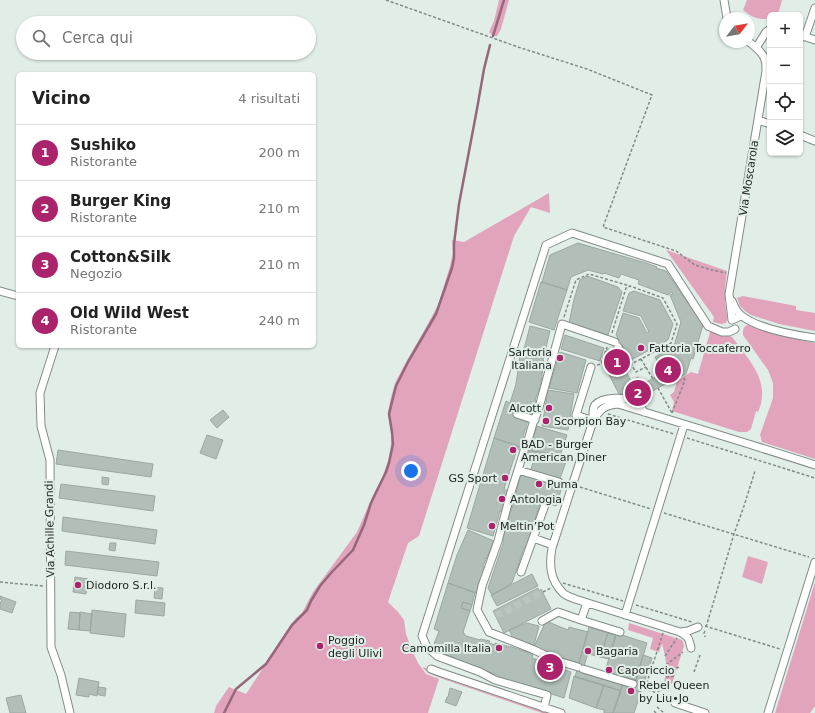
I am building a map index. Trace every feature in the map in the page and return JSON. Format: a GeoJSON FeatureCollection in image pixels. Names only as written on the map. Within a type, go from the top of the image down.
{"type":"FeatureCollection","features":[{"type":"Feature","properties":{"kind":"street"},"geometry":{"type":"LineString","coordinates":[[724,0],[726,12]]}},
{"type":"Feature","properties":{"kind":"street"},"geometry":{"type":"LineString","coordinates":[[815,8],[803,36],[815,40]]}},
{"type":"Feature","properties":{"kind":"street"},"geometry":{"type":"LineString","coordinates":[[756,48],[767,31]]}},
{"type":"Feature","properties":{"kind":"street","name":"Via Moscarola"},"geometry":{"type":"LineString","coordinates":[[741,316],[732,320],[729,294],[766,71],[765,60],[756,48]]}},
{"type":"Feature","properties":{"kind":"street"},"geometry":{"type":"LineString","coordinates":[[758,120],[767,123]]}},
{"type":"Feature","properties":{"kind":"street"},"geometry":{"type":"LineString","coordinates":[[803,136],[815,141]]}},
{"type":"Feature","properties":{"kind":"street"},"geometry":{"type":"LineString","coordinates":[[544,708],[547,695],[495,680],[480,672],[436,656],[427,647],[422,636],[546,245],[572,233],[668,264],[708,326],[722,332],[729,332],[735,329]]}},
{"type":"Feature","properties":{"kind":"street"},"geometry":{"type":"LineString","coordinates":[[0,291],[16,295]]}},
{"type":"Feature","properties":{"kind":"street"},"geometry":{"type":"LineString","coordinates":[[729,294],[741,316],[751,322],[775,330],[815,338]]}},
{"type":"Feature","properties":{"kind":"street"},"geometry":{"type":"LineString","coordinates":[[626,362],[613,342],[562,324],[538,411],[511,492],[498,541],[482,586],[477,610],[489,632],[558,661],[632,684]]}},
{"type":"Feature","properties":{"kind":"street","name":"Via Achille Grandi"},"geometry":{"type":"LineString","coordinates":[[54,348],[40,393],[41,426],[50,460],[51,647],[61,675],[70,713]]}},
{"type":"Feature","properties":{"kind":"street"},"geometry":{"type":"LineString","coordinates":[[590,367],[576,415],[593,421]]}},
{"type":"Feature","properties":{"kind":"street"},"geometry":{"type":"LineString","coordinates":[[691,648],[690,641],[687,636],[574,599],[564,594],[557,585],[553,576],[550,567],[550,558],[553,545],[593,421],[593,409],[595,405],[605,399],[622,398],[636,402],[644,412],[815,465]]}},
{"type":"Feature","properties":{"kind":"street"},"geometry":{"type":"LineString","coordinates":[[516,414],[534,420]]}},
{"type":"Feature","properties":{"kind":"street"},"geometry":{"type":"LineString","coordinates":[[625,615],[684,425]]}},
{"type":"Feature","properties":{"kind":"street"},"geometry":{"type":"LineString","coordinates":[[518,470],[559,482]]}},
{"type":"Feature","properties":{"kind":"street"},"geometry":{"type":"LineString","coordinates":[[521,572],[545,505]]}},
{"type":"Feature","properties":{"kind":"street"},"geometry":{"type":"LineString","coordinates":[[533,538],[553,545]]}},
{"type":"Feature","properties":{"kind":"street"},"geometry":{"type":"LineString","coordinates":[[768,713],[815,562]]}},
{"type":"Feature","properties":{"kind":"street"},"geometry":{"type":"LineString","coordinates":[[581,620],[587,603]]}},
{"type":"Feature","properties":{"kind":"street"},"geometry":{"type":"LineString","coordinates":[[542,621],[558,612],[620,632]]}},
{"type":"Feature","properties":{"kind":"street"},"geometry":{"type":"LineString","coordinates":[[679,634],[701,626]]}},
{"type":"Feature","properties":{"kind":"street"},"geometry":{"type":"LineString","coordinates":[[439,672],[443,659]]}},
{"type":"Feature","properties":{"kind":"street"},"geometry":{"type":"LineString","coordinates":[[432,668],[439,672],[561,713]]}},
{"type":"Feature","properties":{"kind":"street"},"geometry":{"type":"LineString","coordinates":[[675,703],[688,710],[705,713]]}},
{"type":"Feature","properties":{"kind":"path"},"geometry":{"type":"LineString","coordinates":[[386,0],[518,47],[587,69],[652,95],[603,227],[676,251],[695,265],[733,274]]}},
{"type":"Feature","properties":{"kind":"path"},"geometry":{"type":"LineString","coordinates":[[562,324],[576,280],[589,274],[630,286],[663,298],[676,324],[671,343],[631,364],[636,372],[646,367]]}},
{"type":"Feature","properties":{"kind":"path"},"geometry":{"type":"LineString","coordinates":[[590,367],[601,364],[613,342],[626,288],[630,286]]}},
{"type":"Feature","properties":{"kind":"path"},"geometry":{"type":"LineString","coordinates":[[642,359],[653,379]]}},
{"type":"Feature","properties":{"kind":"path"},"geometry":{"type":"LineString","coordinates":[[672,413],[685,380],[683,377]]}},
{"type":"Feature","properties":{"kind":"path"},"geometry":{"type":"LineString","coordinates":[[658,388],[674,417]]}},
{"type":"Feature","properties":{"kind":"path"},"geometry":{"type":"LineString","coordinates":[[603,415],[607,414],[815,478]]}},
{"type":"Feature","properties":{"kind":"path"},"geometry":{"type":"LineString","coordinates":[[705,637],[701,626],[755,471]]}},
{"type":"Feature","properties":{"kind":"path"},"geometry":{"type":"LineString","coordinates":[[578,486],[815,559]]}},
{"type":"Feature","properties":{"kind":"path"},"geometry":{"type":"LineString","coordinates":[[0,582],[51,587]]}},
{"type":"Feature","properties":{"kind":"path"},"geometry":{"type":"LineString","coordinates":[[562,582],[692,622]]}},
{"type":"Feature","properties":{"kind":"path"},"geometry":{"type":"LineString","coordinates":[[543,592],[553,587]]}},
{"type":"Feature","properties":{"kind":"path"},"geometry":{"type":"LineString","coordinates":[[701,626],[787,651]]}},
{"type":"Feature","properties":{"kind":"path"},"geometry":{"type":"LineString","coordinates":[[663,630],[644,688],[657,693],[663,689],[671,691]]}},
{"type":"Feature","properties":{"kind":"path"},"geometry":{"type":"LineString","coordinates":[[665,656],[679,634]]}},
{"type":"Feature","properties":{"kind":"path"},"geometry":{"type":"LineString","coordinates":[[666,665],[683,652]]}},
{"type":"Feature","properties":{"kind":"path"},"geometry":{"type":"LineString","coordinates":[[694,672],[700,655]]}},
{"type":"Feature","properties":{"kind":"path"},"geometry":{"type":"LineString","coordinates":[[667,672],[679,667]]}},
{"type":"Feature","properties":{"kind":"path"},"geometry":{"type":"LineString","coordinates":[[666,677],[676,676]]}},
{"type":"Feature","properties":{"kind":"path"},"geometry":{"type":"LineString","coordinates":[[657,707],[664,713]]}},
{"type":"Feature","properties":{"kind":"shaded area"},"geometry":{"type":"Polygon","coordinates":[[[499,0],[509,0],[501,29],[497,36],[493,36],[489,32],[494,21],[499,0]]]}},
{"type":"Feature","properties":{"kind":"shaded area"},"geometry":{"type":"Polygon","coordinates":[[[747,0],[782,0],[778,12],[767,12],[767,18],[759,19],[755,17],[755,12],[746,12],[743,10],[747,0]]]}},
{"type":"Feature","properties":{"kind":"shaded area"},"geometry":{"type":"Polygon","coordinates":[[[549,193],[550,213],[531,207],[514,236],[419,536],[408,543],[388,602],[404,620],[406,634],[418,663],[426,674],[439,679],[428,713],[214,713],[216,706],[229,687],[246,694],[296,618],[302,613],[313,592],[357,532],[382,478],[388,461],[391,445],[391,434],[388,412],[395,383],[438,305],[453,253],[452,240],[464,242],[549,193]]]}},
{"type":"Feature","properties":{"kind":"shaded area"},"geometry":{"type":"Polygon","coordinates":[[[666,250],[727,271],[725,291],[726,323],[721,324],[713,322],[714,317],[666,250]]]}},
{"type":"Feature","properties":{"kind":"shaded area"},"geometry":{"type":"Polygon","coordinates":[[[743,296],[796,306],[796,310],[815,313],[815,331],[779,324],[751,315],[740,306],[737,298],[743,296]]]}},
{"type":"Feature","properties":{"kind":"shaded area"},"geometry":{"type":"Polygon","coordinates":[[[748,325],[772,333],[815,343],[815,459],[762,442],[760,435],[773,398],[773,383],[768,370],[743,335],[744,328],[748,325]]]}},
{"type":"Feature","properties":{"kind":"shaded area"},"geometry":{"type":"Polygon","coordinates":[[[711,329],[729,335],[733,338],[753,365],[760,380],[762,388],[761,402],[758,412],[756,411],[751,429],[747,432],[739,432],[672,411],[674,402],[670,395],[674,392],[676,385],[675,382],[691,372],[698,374],[711,329]]]}},
{"type":"Feature","properties":{"kind":"shaded area"},"geometry":{"type":"Polygon","coordinates":[[[748,556],[768,562],[762,584],[742,577],[748,556]]]}},
{"type":"Feature","properties":{"kind":"shaded area"},"geometry":{"type":"Polygon","coordinates":[[[815,582],[815,706],[810,713],[775,713],[815,582]]]}},
{"type":"Feature","properties":{"kind":"shaded area"},"geometry":{"type":"Polygon","coordinates":[[[629,623],[682,640],[684,646],[672,684],[664,682],[666,663],[662,644],[659,652],[650,649],[653,638],[628,630],[629,623]]]}},
{"type":"Feature","properties":{"kind":"shaded area"},"geometry":{"type":"Polygon","coordinates":[[[423,667],[441,674],[440,677],[550,713],[542,713],[443,679],[428,673],[423,667]]]}},
{"type":"Feature","properties":{"kind":"building"},"geometry":{"type":"Polygon","coordinates":[[[578,243],[646,263],[666,271],[703,325],[693,359],[691,358],[686,374],[669,383],[655,357],[671,348],[673,349],[681,322],[670,295],[673,294],[672,292],[668,295],[638,284],[639,280],[621,274],[619,278],[588,270],[571,277],[567,290],[542,282],[550,255],[578,243]]]}},
{"type":"Feature","properties":{"kind":"building"},"geometry":{"type":"Polygon","coordinates":[[[587,276],[618,287],[622,292],[608,335],[569,323],[580,280],[587,276]]]}},
{"type":"Feature","properties":{"kind":"building"},"geometry":{"type":"Polygon","coordinates":[[[541,282],[567,290],[554,330],[529,322],[541,282]]]}},
{"type":"Feature","properties":{"kind":"building"},"geometry":{"type":"Polygon","coordinates":[[[634,291],[660,300],[673,324],[668,340],[631,360],[616,335],[623,313],[639,318],[647,333],[649,332],[641,316],[623,311],[629,293],[634,291]]]}},
{"type":"Feature","properties":{"kind":"building"},"geometry":{"type":"Polygon","coordinates":[[[530,326],[550,331],[543,360],[540,389],[535,400],[537,401],[532,417],[528,420],[520,447],[494,438],[506,401],[510,403],[516,384],[520,356],[522,357],[530,326]]]}},
{"type":"Feature","properties":{"kind":"building"},"geometry":{"type":"Polygon","coordinates":[[[565,335],[604,348],[600,361],[561,349],[565,335]]]}},
{"type":"Feature","properties":{"kind":"building"},"geometry":{"type":"Polygon","coordinates":[[[607,349],[614,349],[631,381],[638,377],[647,394],[635,401],[620,396],[603,363],[607,349]]]}},
{"type":"Feature","properties":{"kind":"building"},"geometry":{"type":"Polygon","coordinates":[[[560,352],[586,360],[577,393],[549,388],[560,352]]]}},
{"type":"Feature","properties":{"kind":"building"},"geometry":{"type":"Polygon","coordinates":[[[664,373],[669,382],[647,394],[642,384],[664,373]]]}},
{"type":"Feature","properties":{"kind":"building"},"geometry":{"type":"Polygon","coordinates":[[[548,390],[574,394],[568,430],[542,426],[548,390]]]}},
{"type":"Feature","properties":{"kind":"building"},"geometry":{"type":"Polygon","coordinates":[[[223,410],[229,417],[217,428],[210,420],[223,410]]]}},
{"type":"Feature","properties":{"kind":"building"},"geometry":{"type":"Polygon","coordinates":[[[537,426],[567,435],[559,459],[555,458],[555,456],[529,450],[537,426]]]}},
{"type":"Feature","properties":{"kind":"building"},"geometry":{"type":"Polygon","coordinates":[[[207,435],[223,440],[216,459],[200,453],[207,435]]]}},
{"type":"Feature","properties":{"kind":"building"},"geometry":{"type":"Polygon","coordinates":[[[494,438],[518,446],[504,489],[508,491],[502,512],[500,511],[493,536],[467,528],[494,438]]]}},
{"type":"Feature","properties":{"kind":"building"},"geometry":{"type":"Polygon","coordinates":[[[518,446],[530,448],[529,450],[536,452],[535,455],[517,449],[518,446]]]}},
{"type":"Feature","properties":{"kind":"building"},"geometry":{"type":"Polygon","coordinates":[[[58,450],[153,464],[151,477],[56,464],[58,450]]]}},
{"type":"Feature","properties":{"kind":"building"},"geometry":{"type":"Polygon","coordinates":[[[537,451],[555,456],[555,459],[566,462],[559,481],[530,472],[537,451]]]}},
{"type":"Feature","properties":{"kind":"building"},"geometry":{"type":"Polygon","coordinates":[[[521,474],[562,487],[556,506],[535,500],[534,503],[515,497],[521,474]]]}},
{"type":"Feature","properties":{"kind":"building"},"geometry":{"type":"Polygon","coordinates":[[[102,477],[109,478],[108,485],[102,484],[102,477]]]}},
{"type":"Feature","properties":{"kind":"building"},"geometry":{"type":"Polygon","coordinates":[[[61,484],[155,496],[153,511],[59,498],[61,484]]]}},
{"type":"Feature","properties":{"kind":"building"},"geometry":{"type":"Polygon","coordinates":[[[515,497],[536,504],[537,502],[540,503],[526,548],[524,548],[512,583],[492,595],[488,588],[504,541],[502,540],[515,497]]]}},
{"type":"Feature","properties":{"kind":"building"},"geometry":{"type":"Polygon","coordinates":[[[63,517],[157,530],[155,544],[62,531],[63,517]]]}},
{"type":"Feature","properties":{"kind":"building"},"geometry":{"type":"Polygon","coordinates":[[[468,530],[494,541],[483,566],[485,567],[477,593],[448,583],[457,555],[468,530]]]}},
{"type":"Feature","properties":{"kind":"building"},"geometry":{"type":"Polygon","coordinates":[[[110,543],[116,543],[115,551],[109,550],[110,543]]]}},
{"type":"Feature","properties":{"kind":"building"},"geometry":{"type":"Polygon","coordinates":[[[66,551],[159,562],[157,576],[65,565],[66,551]]]}},
{"type":"Feature","properties":{"kind":"building"},"geometry":{"type":"Polygon","coordinates":[[[532,574],[538,586],[497,606],[491,595],[532,574]]]}},
{"type":"Feature","properties":{"kind":"building"},"geometry":{"type":"Polygon","coordinates":[[[75,577],[88,579],[86,594],[73,592],[75,577]]]}},
{"type":"Feature","properties":{"kind":"building"},"geometry":{"type":"Polygon","coordinates":[[[448,583],[475,593],[472,605],[463,602],[461,608],[470,611],[463,632],[466,636],[490,641],[489,643],[495,645],[495,643],[507,646],[506,647],[508,648],[508,646],[533,654],[532,658],[571,672],[564,698],[512,681],[497,679],[498,675],[452,661],[454,657],[439,653],[434,644],[439,631],[434,629],[448,583]]]}},
{"type":"Feature","properties":{"kind":"building"},"geometry":{"type":"Polygon","coordinates":[[[155,587],[163,588],[162,599],[154,598],[155,587]]]}},
{"type":"Feature","properties":{"kind":"building"},"geometry":{"type":"Polygon","coordinates":[[[538,588],[539,591],[541,589],[551,609],[504,633],[493,611],[538,588]]]}},
{"type":"Feature","properties":{"kind":"building"},"geometry":{"type":"Polygon","coordinates":[[[0,596],[16,602],[12,613],[0,609],[0,603],[2,600],[0,599],[0,596]]]}},
{"type":"Feature","properties":{"kind":"building"},"geometry":{"type":"Polygon","coordinates":[[[136,600],[165,603],[164,616],[135,613],[136,600]]]}},
{"type":"Feature","properties":{"kind":"building"},"geometry":{"type":"Polygon","coordinates":[[[463,602],[472,605],[470,611],[461,608],[463,602]]]}},
{"type":"Feature","properties":{"kind":"building"},"geometry":{"type":"Polygon","coordinates":[[[92,610],[126,614],[124,637],[90,633],[92,610]]]}},
{"type":"Feature","properties":{"kind":"building"},"geometry":{"type":"Polygon","coordinates":[[[70,612],[80,613],[79,630],[68,629],[70,612]]]}},
{"type":"Feature","properties":{"kind":"building"},"geometry":{"type":"Polygon","coordinates":[[[80,612],[92,614],[90,631],[79,630],[80,612]]]}},
{"type":"Feature","properties":{"kind":"building"},"geometry":{"type":"Polygon","coordinates":[[[546,621],[568,630],[569,627],[588,632],[579,663],[561,658],[534,647],[546,621]]]}},
{"type":"Feature","properties":{"kind":"building"},"geometry":{"type":"Polygon","coordinates":[[[527,623],[539,626],[534,645],[514,640],[509,630],[527,623]]]}},
{"type":"Feature","properties":{"kind":"building"},"geometry":{"type":"Polygon","coordinates":[[[589,627],[608,633],[600,657],[582,652],[589,627]]]}},
{"type":"Feature","properties":{"kind":"building"},"geometry":{"type":"Polygon","coordinates":[[[608,633],[616,635],[609,659],[600,657],[608,633]]]}},
{"type":"Feature","properties":{"kind":"building"},"geometry":{"type":"Polygon","coordinates":[[[616,633],[647,643],[636,680],[605,672],[616,633]]]}},
{"type":"Feature","properties":{"kind":"building"},"geometry":{"type":"Polygon","coordinates":[[[582,652],[588,653],[582,673],[622,685],[621,691],[575,677],[582,652]]]}},
{"type":"Feature","properties":{"kind":"building"},"geometry":{"type":"Polygon","coordinates":[[[643,655],[652,658],[644,683],[636,680],[643,655]]]}},
{"type":"Feature","properties":{"kind":"building"},"geometry":{"type":"Polygon","coordinates":[[[574,676],[604,685],[596,708],[569,698],[574,676]]]}},
{"type":"Feature","properties":{"kind":"building"},"geometry":{"type":"Polygon","coordinates":[[[79,678],[99,682],[97,696],[89,694],[89,697],[76,695],[79,678]]]}},
{"type":"Feature","properties":{"kind":"building"},"geometry":{"type":"Polygon","coordinates":[[[634,680],[644,683],[641,692],[631,689],[634,680]]]}},
{"type":"Feature","properties":{"kind":"building"},"geometry":{"type":"Polygon","coordinates":[[[604,685],[621,691],[613,713],[604,713],[604,710],[596,708],[604,685]]]}},
{"type":"Feature","properties":{"kind":"building"},"geometry":{"type":"Polygon","coordinates":[[[622,685],[641,692],[634,713],[613,713],[622,685]]]}},
{"type":"Feature","properties":{"kind":"building"},"geometry":{"type":"Polygon","coordinates":[[[98,687],[106,688],[105,696],[97,694],[98,687]]]}},
{"type":"Feature","properties":{"kind":"building"},"geometry":{"type":"Polygon","coordinates":[[[450,688],[462,692],[456,706],[445,702],[450,688]]]}},
{"type":"Feature","properties":{"kind":"building"},"geometry":{"type":"Polygon","coordinates":[[[21,695],[26,713],[10,713],[6,698],[21,695]]]}},
{"type":"Feature","properties":{"kind":"waterway"},"geometry":{"type":"LineString","coordinates":[[493,36],[504,0]]}},
{"type":"Feature","properties":{"kind":"waterway"},"geometry":{"type":"LineString","coordinates":[[224,713],[236,689],[266,664],[292,625],[307,610],[320,586],[353,550],[364,525],[371,503],[386,472],[393,444],[389,414],[396,386],[436,314],[452,268],[459,204],[484,69],[490,45]]}},
{"type":"Feature","properties":{"kind":"tunnel"},"geometry":{"type":"LineString","coordinates":[[496,616],[543,592]]}},
{"type":"Feature","properties":{"kind":"tunnel"},"geometry":{"type":"LineString","coordinates":[[633,684],[643,688]]}},
{"type":"Feature","properties":{"kind":"place","name":"Fattoria Toccaferro"},"geometry":{"type":"Point","coordinates":[641,348]}},
{"type":"Feature","properties":{"kind":"place","name":"Sartoria Italiana"},"geometry":{"type":"Point","coordinates":[560,358]}},
{"type":"Feature","properties":{"kind":"place","name":"Sushiko"},"geometry":{"type":"Point","coordinates":[617,362]}},
{"type":"Feature","properties":{"kind":"place","name":"Old Wild West"},"geometry":{"type":"Point","coordinates":[668,370]}},
{"type":"Feature","properties":{"kind":"place","name":"Burger King"},"geometry":{"type":"Point","coordinates":[638,393]}},
{"type":"Feature","properties":{"kind":"place","name":"Alcott"},"geometry":{"type":"Point","coordinates":[549,408]}},
{"type":"Feature","properties":{"kind":"place","name":"Scorpion Bay"},"geometry":{"type":"Point","coordinates":[546,421]}},
{"type":"Feature","properties":{"kind":"place","name":"BAD - Burger American Diner"},"geometry":{"type":"Point","coordinates":[513,450]}},
{"type":"Feature","properties":{"kind":"place","name":"GS Sport"},"geometry":{"type":"Point","coordinates":[505,478]}},
{"type":"Feature","properties":{"kind":"place","name":"Puma"},"geometry":{"type":"Point","coordinates":[539,484]}},
{"type":"Feature","properties":{"kind":"place","name":"Antologia"},"geometry":{"type":"Point","coordinates":[502,499]}},
{"type":"Feature","properties":{"kind":"place","name":"Meltin’Pot"},"geometry":{"type":"Point","coordinates":[492,526]}},
{"type":"Feature","properties":{"kind":"place","name":"Diodoro S.r.l."},"geometry":{"type":"Point","coordinates":[78,585]}},
{"type":"Feature","properties":{"kind":"place","name":"Poggio degli Ulivi"},"geometry":{"type":"Point","coordinates":[320,646]}},
{"type":"Feature","properties":{"kind":"place","name":"Camomilla Italia"},"geometry":{"type":"Point","coordinates":[499,648]}},
{"type":"Feature","properties":{"kind":"place","name":"Bagaria"},"geometry":{"type":"Point","coordinates":[588,651]}},
{"type":"Feature","properties":{"kind":"place","name":"Cotton&Silk"},"geometry":{"type":"Point","coordinates":[550,667]}},
{"type":"Feature","properties":{"kind":"place","name":"Caporiccio"},"geometry":{"type":"Point","coordinates":[609,670]}},
{"type":"Feature","properties":{"kind":"place","name":"Rebel Queen by Liu•Jo"},"geometry":{"type":"Point","coordinates":[631,691]}}]}
